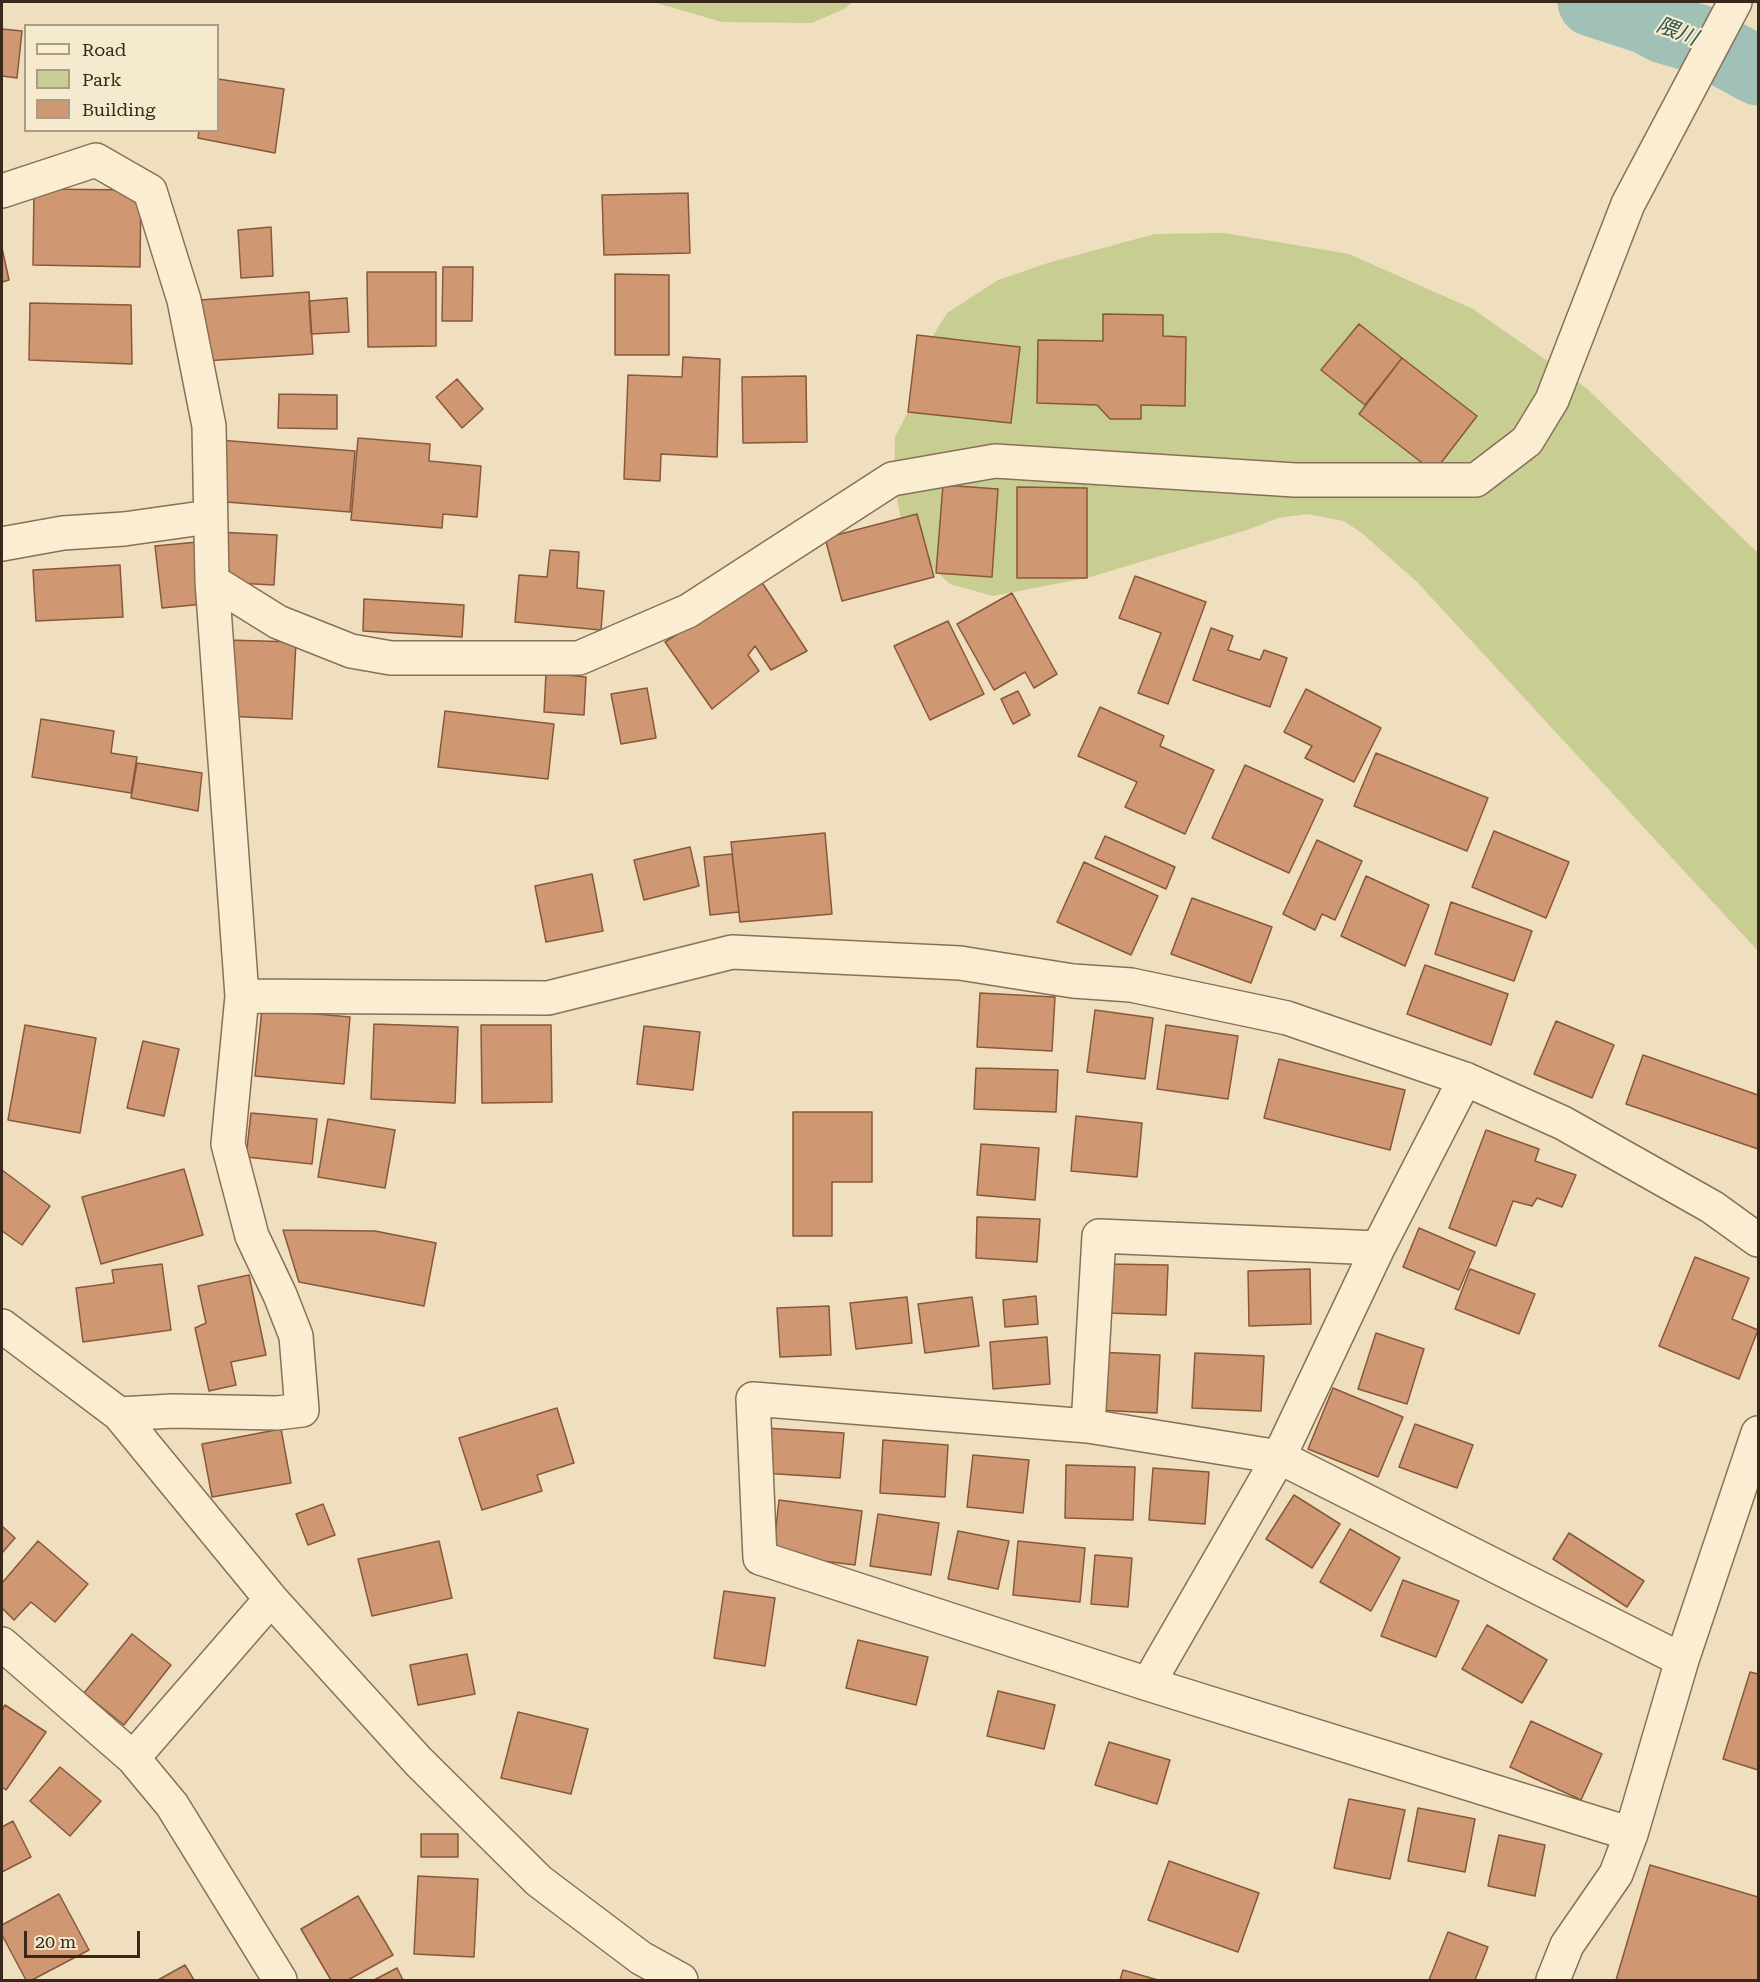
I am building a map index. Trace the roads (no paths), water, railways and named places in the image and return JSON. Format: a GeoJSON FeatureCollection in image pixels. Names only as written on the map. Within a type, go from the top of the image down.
{"type":"FeatureCollection","features":[{"type":"Feature","properties":{"kind":"street"},"geometry":{"type":"LineString","coordinates":[[212,581],[278,622],[351,651],[391,658],[579,658],[688,611],[892,479],[994,461],[1295,480],[1476,480],[1527,441],[1552,400],[1628,204],[1735,2]]}},
{"type":"Feature","properties":{"kind":"street"},"geometry":{"type":"LineString","coordinates":[[2,191],[96,160],[150,190],[184,300],[209,426],[212,581],[242,996],[228,1144],[252,1236],[280,1295],[296,1336],[302,1410],[277,1413],[173,1411],[119,1414]]}},
{"type":"Feature","properties":{"kind":"street"},"geometry":{"type":"LineString","coordinates":[[2,544],[63,534],[124,529],[209,517]]}},
{"type":"Feature","properties":{"kind":"street"},"geometry":{"type":"LineString","coordinates":[[242,996],[548,998],[732,952],[960,963],[1073,981],[1131,985],[1287,1018],[1465,1079],[1563,1123],[1712,1207],[1758,1240]]}},
{"type":"Feature","properties":{"kind":"street"},"geometry":{"type":"LineString","coordinates":[[1148,1684],[1279,1456],[1378,1248],[1465,1079]]}},
{"type":"Feature","properties":{"kind":"street"},"geometry":{"type":"LineString","coordinates":[[1088,1426],[1099,1236],[1378,1248]]}},
{"type":"Feature","properties":{"kind":"street"},"geometry":{"type":"LineString","coordinates":[[2,1326],[119,1414],[271,1599],[418,1761],[539,1881],[641,1958],[681,1980]]}},
{"type":"Feature","properties":{"kind":"street"},"geometry":{"type":"LineString","coordinates":[[1631,1834],[1148,1684],[760,1558],[753,1399],[1088,1426],[1279,1456],[1682,1660]]}},
{"type":"Feature","properties":{"kind":"street"},"geometry":{"type":"LineString","coordinates":[[1553,1980],[1567,1945],[1616,1874],[1631,1834],[1682,1660],[1758,1433]]}},
{"type":"Feature","properties":{"kind":"street"},"geometry":{"type":"LineString","coordinates":[[133,1758],[271,1599]]}},
{"type":"Feature","properties":{"kind":"street"},"geometry":{"type":"LineString","coordinates":[[2,1644],[133,1758],[172,1805],[280,1980]]}},
{"type":"Feature","properties":{"kind":"waterway","name":"隈川"},"geometry":{"type":"LineString","coordinates":[[1592,2],[1647,20],[1664,29],[1699,39],[1758,71]]}}]}
